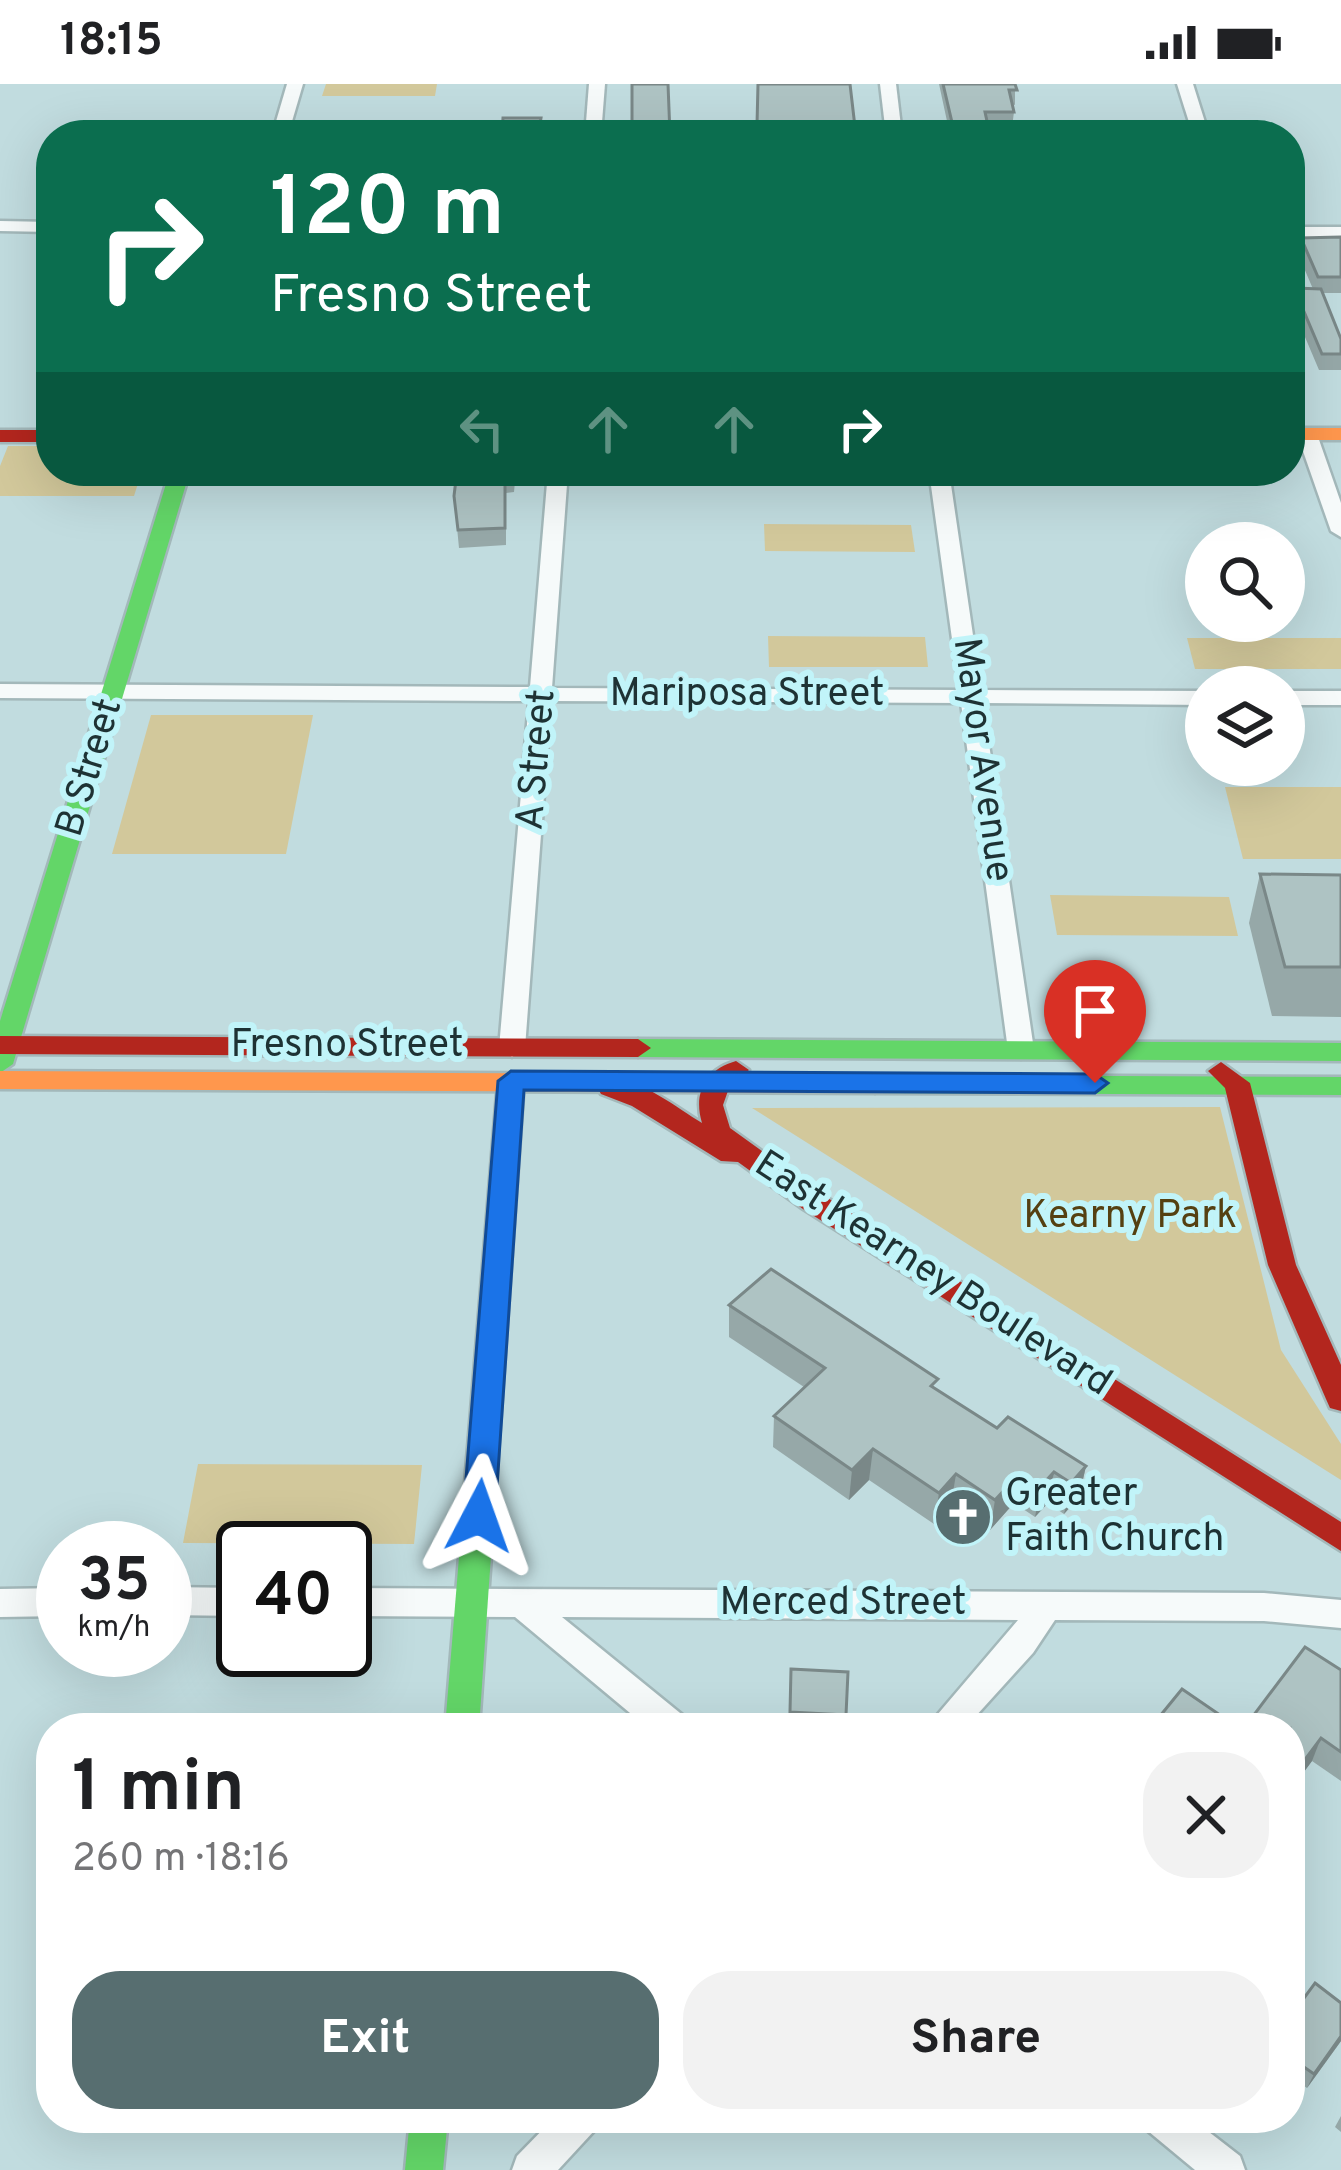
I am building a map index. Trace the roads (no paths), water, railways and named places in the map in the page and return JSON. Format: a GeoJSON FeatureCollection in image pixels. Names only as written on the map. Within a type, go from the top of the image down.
{"type":"FeatureCollection","features":[{"type":"Feature","properties":{"kind":"main road"},"geometry":{"type":"LineString","coordinates":[[0,422],[36,422]]}},
{"type":"Feature","properties":{"kind":"main road"},"geometry":{"type":"LineString","coordinates":[[1305,434],[1341,434]]}},
{"type":"Feature","properties":{"kind":"main road"},"geometry":{"type":"LineString","coordinates":[[0,436],[36,436]]}},
{"type":"Feature","properties":{"kind":"main road","name":"B Street"},"geometry":{"type":"LineString","coordinates":[[2,1052],[175,486]]}},
{"type":"Feature","properties":{"kind":"main road","name":"Fresno Street"},"geometry":{"type":"LineString","coordinates":[[2,1052],[512,1048],[1341,1052]]}},
{"type":"Feature","properties":{"kind":"main road"},"geometry":{"type":"LineString","coordinates":[[717,1083],[750,1065],[889,1049]]}},
{"type":"Feature","properties":{"kind":"main road"},"geometry":{"type":"LineString","coordinates":[[1185,1050],[1237,1083],[1282,1265],[1341,1400]]}},
{"type":"Feature","properties":{"kind":"main road","name":"Fresno Street"},"geometry":{"type":"LineString","coordinates":[[0,1080],[1341,1086]]}},
{"type":"Feature","properties":{"kind":"main road"},"geometry":{"type":"LineString","coordinates":[[463,1713],[511,1081]]}},
{"type":"Feature","properties":{"kind":"main road"},"geometry":{"type":"LineString","coordinates":[[590,1081],[641,1099],[813,1202]]}},
{"type":"Feature","properties":{"kind":"main road","name":"East Kearney Boulevard"},"geometry":{"type":"LineString","coordinates":[[717,1083],[710,1105],[718,1133],[813,1202],[1341,1538]]}},
{"type":"Feature","properties":{"kind":"main road"},"geometry":{"type":"LineString","coordinates":[[424,2170],[428,2133]]}},
{"type":"Feature","properties":{"kind":"street"},"geometry":{"type":"LineString","coordinates":[[284,120],[295,84]]}},
{"type":"Feature","properties":{"kind":"street"},"geometry":{"type":"LineString","coordinates":[[593,120],[596,84]]}},
{"type":"Feature","properties":{"kind":"street"},"geometry":{"type":"LineString","coordinates":[[888,84],[892,120]]}},
{"type":"Feature","properties":{"kind":"street"},"geometry":{"type":"LineString","coordinates":[[1185,84],[1196,120]]}},
{"type":"Feature","properties":{"kind":"street"},"geometry":{"type":"LineString","coordinates":[[0,226],[36,227]]}},
{"type":"Feature","properties":{"kind":"street"},"geometry":{"type":"LineString","coordinates":[[1305,232],[1341,232]]}},
{"type":"Feature","properties":{"kind":"street"},"geometry":{"type":"LineString","coordinates":[[1305,448],[1341,530]]}},
{"type":"Feature","properties":{"kind":"street","name":"A Street"},"geometry":{"type":"LineString","coordinates":[[512,1048],[544,694],[557,486]]}},
{"type":"Feature","properties":{"kind":"street","name":"Mayor Avenue"},"geometry":{"type":"LineString","coordinates":[[941,486],[1022,1050]]}},
{"type":"Feature","properties":{"kind":"street","name":"Mariposa Street"},"geometry":{"type":"LineString","coordinates":[[0,691],[1185,698]]}},
{"type":"Feature","properties":{"kind":"street"},"geometry":{"type":"LineString","coordinates":[[1305,698],[1341,698]]}},
{"type":"Feature","properties":{"kind":"street"},"geometry":{"type":"LineString","coordinates":[[0,1603],[36,1602]]}},
{"type":"Feature","properties":{"kind":"street","name":"Merced Street"},"geometry":{"type":"LineString","coordinates":[[372,1602],[1264,1607],[1341,1613]]}},
{"type":"Feature","properties":{"kind":"street"},"geometry":{"type":"LineString","coordinates":[[520,1602],[655,1713]]}},
{"type":"Feature","properties":{"kind":"street"},"geometry":{"type":"LineString","coordinates":[[957,1713],[1021,1643],[1046,1606]]}},
{"type":"Feature","properties":{"kind":"street"},"geometry":{"type":"LineString","coordinates":[[531,2170],[567,2133]]}},
{"type":"Feature","properties":{"kind":"street"},"geometry":{"type":"LineString","coordinates":[[1180,2133],[1226,2170]]}},
{"type":"Feature","properties":{"kind":"place","name":"Greater Faith Church"},"geometry":{"type":"Point","coordinates":[963,1517]}},
{"type":"Feature","properties":{"kind":"park label","name":"Kearny Park"},"geometry":{"type":"Point","coordinates":[1130,1217]}}]}
